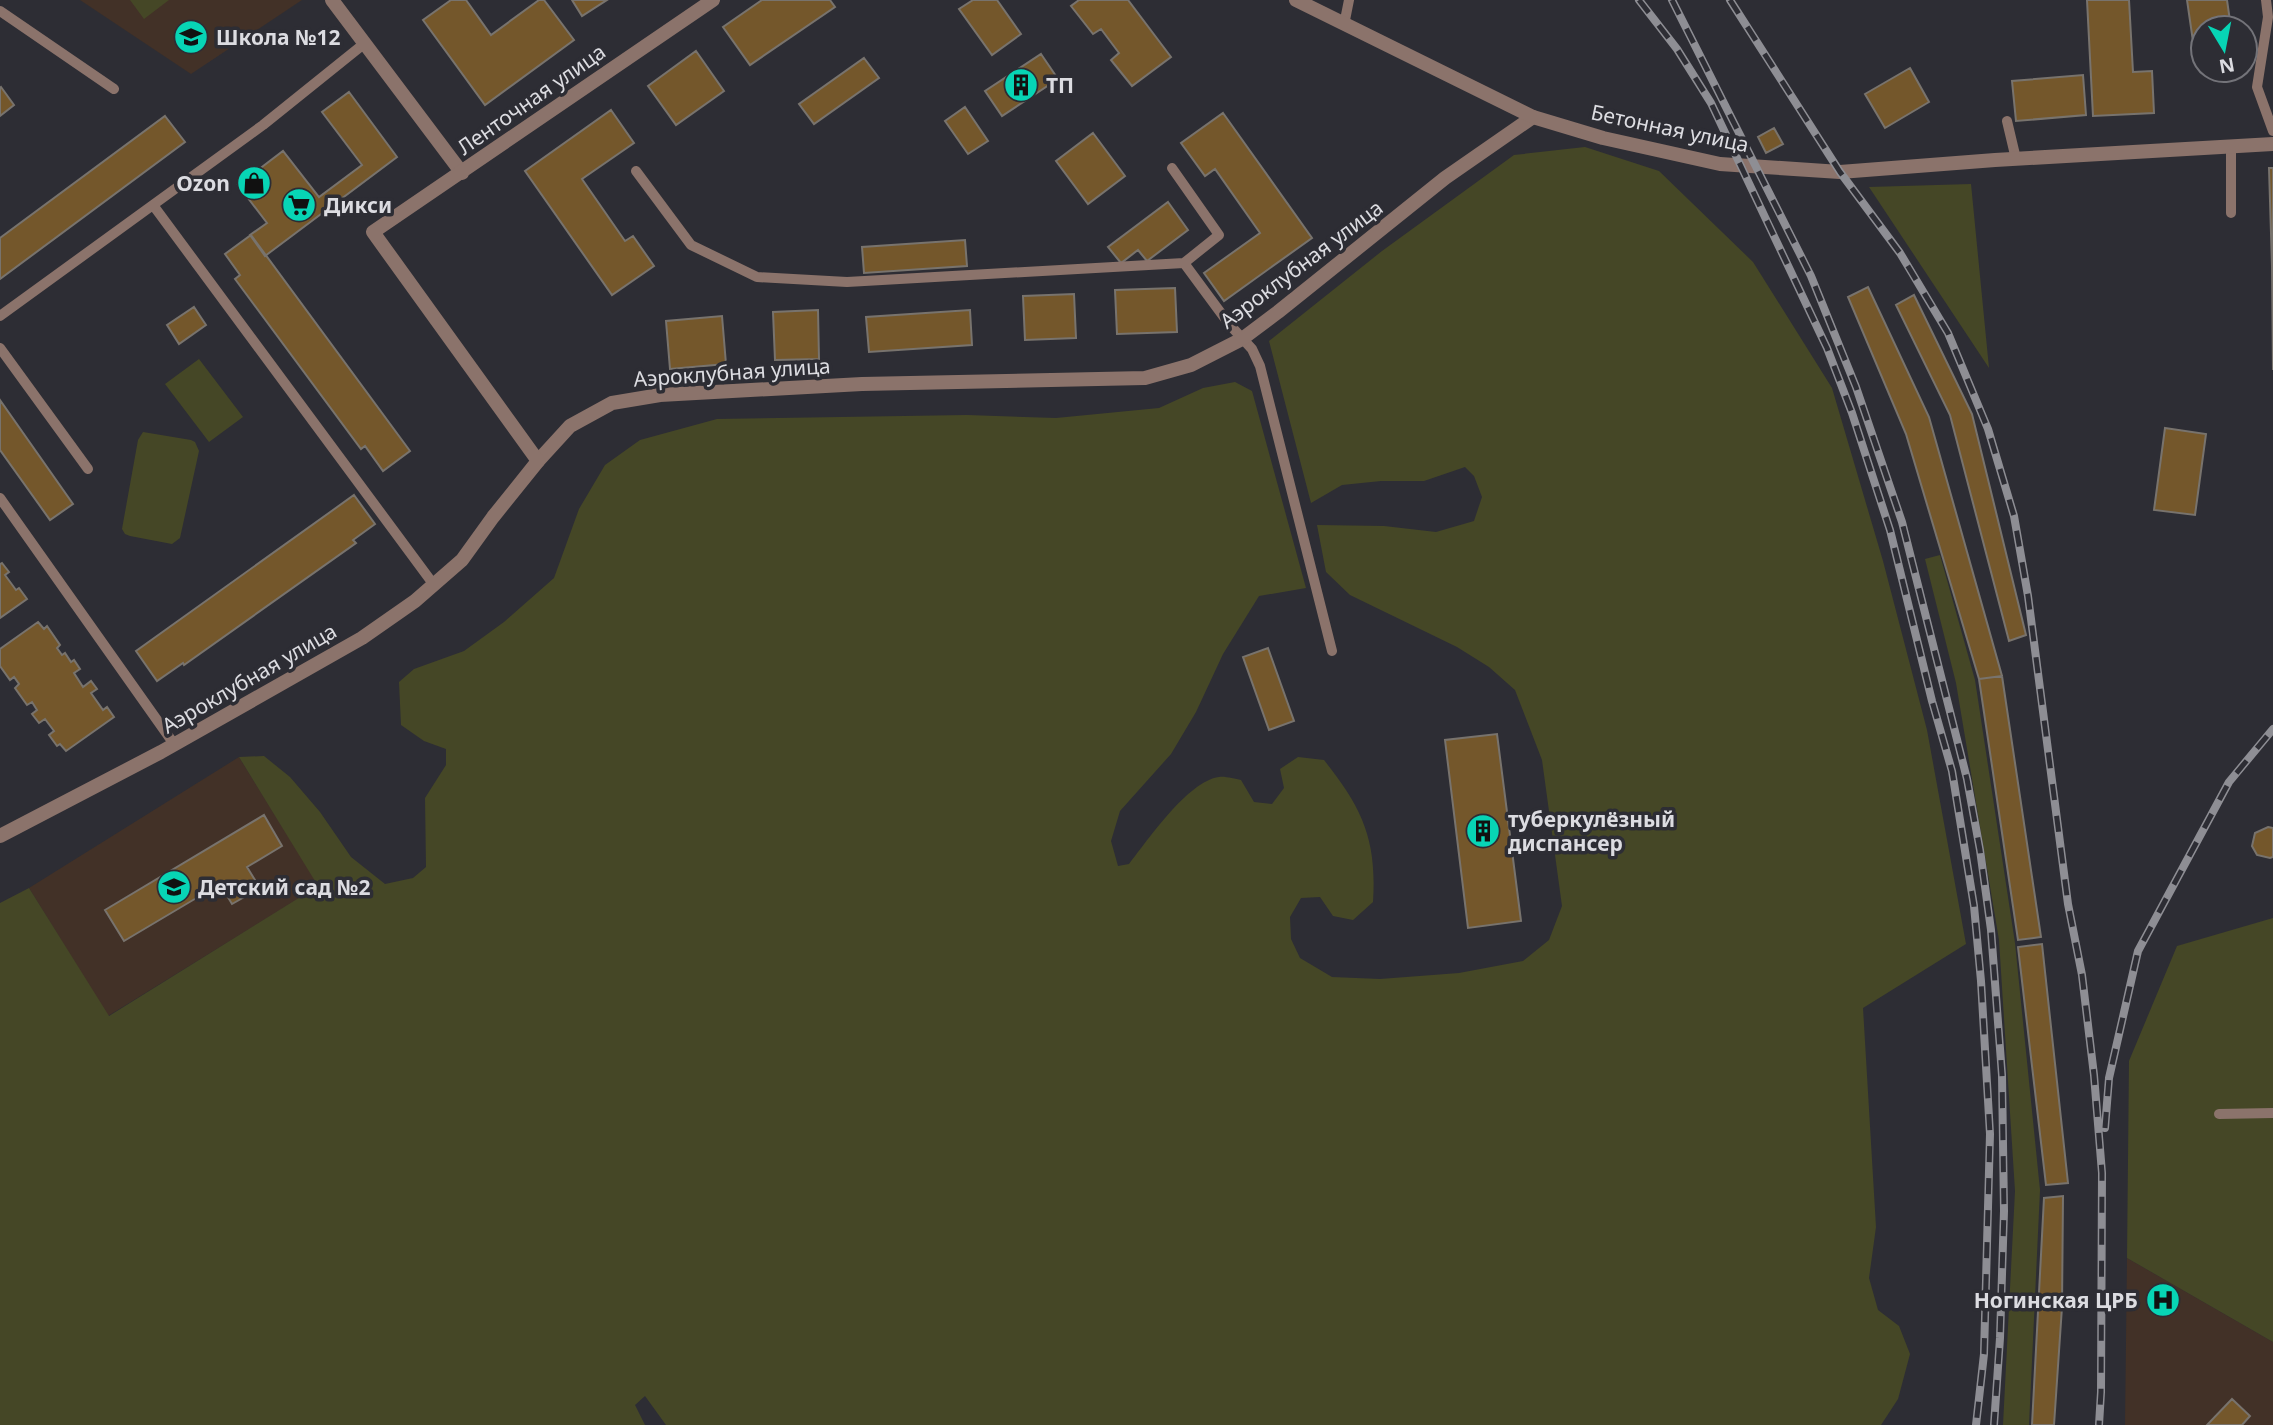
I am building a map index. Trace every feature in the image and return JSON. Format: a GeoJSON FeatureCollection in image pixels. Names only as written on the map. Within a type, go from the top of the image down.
{"type":"FeatureCollection","features":[{"type":"Feature","properties":{"kind":"street"},"geometry":{"type":"LineString","coordinates":[[332,0],[462,173]]}},
{"type":"Feature","properties":{"kind":"street","name":"Ленточная улица"},"geometry":{"type":"LineString","coordinates":[[538,461],[373,232],[713,0]]}},
{"type":"Feature","properties":{"kind":"street","name":"Бетонная улица"},"geometry":{"type":"LineString","coordinates":[[1296,0],[1533,117],[1603,138],[1720,164],[1840,172],[2273,144]]}},
{"type":"Feature","properties":{"kind":"street","name":"Аэроклубная улица"},"geometry":{"type":"LineString","coordinates":[[0,836],[174,744],[362,638],[434,585],[462,560],[538,461],[570,426],[612,403],[660,395],[862,384],[1145,378],[1191,365],[1242,338],[1278,313],[1445,178],[1533,117]]}},
{"type":"Feature","properties":{"kind":"lane"},"geometry":{"type":"LineString","coordinates":[[1344,25],[1349,0]]}},
{"type":"Feature","properties":{"kind":"lane"},"geometry":{"type":"LineString","coordinates":[[2266,0],[2269,17],[2257,87],[2273,131]]}},
{"type":"Feature","properties":{"kind":"lane"},"geometry":{"type":"LineString","coordinates":[[0,11],[114,89]]}},
{"type":"Feature","properties":{"kind":"lane"},"geometry":{"type":"LineString","coordinates":[[0,316],[263,125],[365,43]]}},
{"type":"Feature","properties":{"kind":"lane"},"geometry":{"type":"LineString","coordinates":[[2007,121],[2016,159]]}},
{"type":"Feature","properties":{"kind":"lane"},"geometry":{"type":"LineString","coordinates":[[2231,146],[2231,213]]}},
{"type":"Feature","properties":{"kind":"lane"},"geometry":{"type":"LineString","coordinates":[[636,170],[691,245],[757,277],[847,282],[1184,263],[1219,235],[1172,168]]}},
{"type":"Feature","properties":{"kind":"lane"},"geometry":{"type":"LineString","coordinates":[[153,205],[434,585]]}},
{"type":"Feature","properties":{"kind":"lane"},"geometry":{"type":"LineString","coordinates":[[1184,263],[1252,349],[1259,366],[1332,652]]}},
{"type":"Feature","properties":{"kind":"lane"},"geometry":{"type":"LineString","coordinates":[[0,348],[88,469]]}},
{"type":"Feature","properties":{"kind":"lane"},"geometry":{"type":"LineString","coordinates":[[0,498],[174,744]]}},
{"type":"Feature","properties":{"kind":"lane"},"geometry":{"type":"LineString","coordinates":[[2219,1114],[2273,1113]]}},
{"type":"Feature","properties":{"kind":"shaded area","name":"Школа №12"},"geometry":{"type":"Polygon","coordinates":[[[80,0],[302,0],[191,74],[80,0]]]}},
{"type":"Feature","properties":{"kind":"shaded area","name":"Детский сад №2"},"geometry":{"type":"Polygon","coordinates":[[[239,757],[319,886],[108,1016],[29,888],[239,757]]]}},
{"type":"Feature","properties":{"kind":"shaded area","name":"Ногинская ЦРБ"},"geometry":{"type":"Polygon","coordinates":[[[2127,1258],[2273,1342],[2273,1425],[2125,1425],[2127,1258]]]}},
{"type":"Feature","properties":{"kind":"green space"},"geometry":{"type":"Polygon","coordinates":[[[130,0],[169,0],[144,19],[130,0]]]}},
{"type":"Feature","properties":{"kind":"green space"},"geometry":{"type":"Polygon","coordinates":[[[1585,147],[1659,171],[1753,262],[1832,388],[1883,561],[1927,730],[1966,944],[1863,1008],[1876,1227],[1869,1278],[1878,1310],[1899,1326],[1910,1354],[1898,1399],[1881,1425],[666,1425],[645,1396],[635,1405],[645,1425],[0,1425],[0,903],[29,888],[109,1016],[318,886],[239,757],[264,756],[290,777],[320,812],[351,857],[385,884],[413,878],[426,867],[425,798],[446,765],[446,749],[424,741],[401,725],[399,682],[414,669],[464,651],[504,622],[554,578],[579,509],[605,465],[640,440],[717,419],[967,415],[1056,418],[1159,408],[1203,388],[1235,382],[1252,391],[1306,588],[1259,596],[1223,654],[1196,712],[1171,754],[1120,811],[1111,841],[1118,866],[1129,864],[1182,800],[1207,781],[1221,777],[1241,780],[1254,802],[1272,804],[1284,788],[1280,769],[1298,757],[1324,760],[1348,794],[1364,825],[1372,860],[1373,902],[1353,920],[1333,916],[1320,897],[1301,898],[1290,917],[1291,939],[1300,958],[1332,977],[1380,979],[1459,973],[1523,961],[1549,940],[1562,906],[1542,760],[1515,690],[1489,667],[1457,647],[1350,595],[1326,572],[1317,525],[1384,526],[1436,532],[1474,521],[1482,497],[1474,476],[1465,467],[1424,481],[1342,485],[1311,503],[1269,341],[1382,251],[1514,155],[1585,147]]]}},
{"type":"Feature","properties":{"kind":"green space"},"geometry":{"type":"Polygon","coordinates":[[[1971,184],[1989,368],[1869,187],[1971,184]]]}},
{"type":"Feature","properties":{"kind":"green space"},"geometry":{"type":"Polygon","coordinates":[[[199,359],[243,417],[209,442],[165,384],[199,359]]]}},
{"type":"Feature","properties":{"kind":"green space"},"geometry":{"type":"Polygon","coordinates":[[[143,432],[191,440],[199,451],[180,538],[172,544],[130,536],[122,529],[138,440],[143,432]]]}},
{"type":"Feature","properties":{"kind":"green space"},"geometry":{"type":"Polygon","coordinates":[[[1940,555],[1975,680],[2015,943],[2040,1190],[2029,1425],[2003,1425],[2015,1191],[1999,940],[1956,683],[1925,559],[1940,555]]]}},
{"type":"Feature","properties":{"kind":"green space"},"geometry":{"type":"Polygon","coordinates":[[[2273,918],[2273,1342],[2127,1258],[2129,1061],[2177,946],[2273,918]]]}},
{"type":"Feature","properties":{"kind":"building"},"geometry":{"type":"Polygon","coordinates":[[[451,0],[466,0],[491,35],[539,0],[544,0],[574,40],[485,105],[423,20],[451,0]]]}},
{"type":"Feature","properties":{"kind":"building"},"geometry":{"type":"Polygon","coordinates":[[[572,0],[607,0],[582,16],[572,0]]]}},
{"type":"Feature","properties":{"kind":"building"},"geometry":{"type":"Polygon","coordinates":[[[762,0],[830,0],[835,7],[750,65],[723,27],[762,0]]]}},
{"type":"Feature","properties":{"kind":"building"},"geometry":{"type":"Polygon","coordinates":[[[973,0],[997,0],[1021,34],[992,55],[959,9],[973,0]]]}},
{"type":"Feature","properties":{"kind":"building"},"geometry":{"type":"Polygon","coordinates":[[[1079,0],[1128,0],[1171,57],[1132,86],[1111,60],[1119,53],[1101,29],[1093,34],[1071,6],[1079,0]]]}},
{"type":"Feature","properties":{"kind":"building"},"geometry":{"type":"Polygon","coordinates":[[[2087,0],[2129,0],[2133,72],[2152,71],[2154,113],[2093,116],[2087,0]]]}},
{"type":"Feature","properties":{"kind":"building"},"geometry":{"type":"Polygon","coordinates":[[[2187,0],[2227,0],[2229,14],[2189,14],[2187,0]]]}},
{"type":"Feature","properties":{"kind":"building"},"geometry":{"type":"Polygon","coordinates":[[[696,51],[724,91],[676,125],[648,86],[696,51]]]}},
{"type":"Feature","properties":{"kind":"building","name":"ТП"},"geometry":{"type":"Polygon","coordinates":[[[1041,54],[1058,79],[1002,116],[985,91],[1041,54]]]}},
{"type":"Feature","properties":{"kind":"building"},"geometry":{"type":"Polygon","coordinates":[[[864,58],[879,78],[814,124],[799,104],[864,58]]]}},
{"type":"Feature","properties":{"kind":"building"},"geometry":{"type":"Polygon","coordinates":[[[1910,68],[1929,102],[1885,128],[1865,94],[1910,68]]]}},
{"type":"Feature","properties":{"kind":"building"},"geometry":{"type":"Polygon","coordinates":[[[2083,75],[2086,115],[2016,121],[2012,81],[2083,75]]]}},
{"type":"Feature","properties":{"kind":"building"},"geometry":{"type":"Polygon","coordinates":[[[0,88],[14,105],[0,116],[0,88]]]}},
{"type":"Feature","properties":{"kind":"building"},"geometry":{"type":"Polygon","coordinates":[[[349,92],[397,157],[265,256],[250,235],[267,223],[238,185],[283,151],[319,197],[362,165],[322,112],[349,92]]]}},
{"type":"Feature","properties":{"kind":"building"},"geometry":{"type":"Polygon","coordinates":[[[965,107],[988,141],[968,154],[945,121],[965,107]]]}},
{"type":"Feature","properties":{"kind":"building"},"geometry":{"type":"Polygon","coordinates":[[[611,110],[634,143],[582,179],[625,241],[633,236],[654,266],[612,295],[525,171],[611,110]]]}},
{"type":"Feature","properties":{"kind":"building"},"geometry":{"type":"Polygon","coordinates":[[[1223,113],[1312,238],[1224,301],[1204,273],[1260,233],[1215,169],[1205,176],[1181,143],[1223,113]]]}},
{"type":"Feature","properties":{"kind":"building"},"geometry":{"type":"Polygon","coordinates":[[[165,116],[185,142],[0,279],[0,238],[165,116]]]}},
{"type":"Feature","properties":{"kind":"building"},"geometry":{"type":"Polygon","coordinates":[[[1774,128],[1783,144],[1766,153],[1758,137],[1774,128]]]}},
{"type":"Feature","properties":{"kind":"building"},"geometry":{"type":"Polygon","coordinates":[[[1093,133],[1125,176],[1088,204],[1056,161],[1093,133]]]}},
{"type":"Feature","properties":{"kind":"building"},"geometry":{"type":"Polygon","coordinates":[[[2269,168],[2273,168],[2273,266],[2272,266],[2269,168]]]}},
{"type":"Feature","properties":{"kind":"building"},"geometry":{"type":"Polygon","coordinates":[[[1168,202],[1188,230],[1147,261],[1138,250],[1121,263],[1108,247],[1168,202]]]}},
{"type":"Feature","properties":{"kind":"building"},"geometry":{"type":"Polygon","coordinates":[[[251,235],[410,451],[383,471],[365,446],[361,449],[235,279],[240,275],[225,254],[251,235]]]}},
{"type":"Feature","properties":{"kind":"building"},"geometry":{"type":"Polygon","coordinates":[[[965,240],[967,266],[864,273],[862,247],[965,240]]]}},
{"type":"Feature","properties":{"kind":"building"},"geometry":{"type":"Polygon","coordinates":[[[2272,266],[2273,266],[2273,370],[2272,266]]]}},
{"type":"Feature","properties":{"kind":"building"},"geometry":{"type":"Polygon","coordinates":[[[1868,287],[1929,417],[2002,676],[1979,679],[1906,434],[1848,297],[1868,287]]]}},
{"type":"Feature","properties":{"kind":"building"},"geometry":{"type":"Polygon","coordinates":[[[1175,288],[1177,332],[1117,334],[1115,290],[1175,288]]]}},
{"type":"Feature","properties":{"kind":"building"},"geometry":{"type":"Polygon","coordinates":[[[1074,294],[1076,338],[1025,340],[1023,296],[1074,294]]]}},
{"type":"Feature","properties":{"kind":"building"},"geometry":{"type":"Polygon","coordinates":[[[1914,295],[1972,414],[2026,635],[2009,641],[1950,415],[1896,305],[1914,295]]]}},
{"type":"Feature","properties":{"kind":"building"},"geometry":{"type":"Polygon","coordinates":[[[194,307],[206,325],[179,344],[167,325],[194,307]]]}},
{"type":"Feature","properties":{"kind":"building"},"geometry":{"type":"Polygon","coordinates":[[[818,310],[819,359],[775,360],[773,312],[818,310]]]}},
{"type":"Feature","properties":{"kind":"building"},"geometry":{"type":"Polygon","coordinates":[[[970,310],[972,345],[869,352],[866,317],[970,310]]]}},
{"type":"Feature","properties":{"kind":"building"},"geometry":{"type":"Polygon","coordinates":[[[722,316],[726,364],[670,369],[666,321],[722,316]]]}},
{"type":"Feature","properties":{"kind":"building"},"geometry":{"type":"Polygon","coordinates":[[[0,400],[73,504],[50,520],[0,450],[0,400]]]}},
{"type":"Feature","properties":{"kind":"building"},"geometry":{"type":"Polygon","coordinates":[[[2165,428],[2206,434],[2195,515],[2154,510],[2165,428]]]}},
{"type":"Feature","properties":{"kind":"building"},"geometry":{"type":"Polygon","coordinates":[[[354,495],[375,524],[353,540],[356,543],[184,665],[183,663],[157,681],[136,651],[354,495]]]}},
{"type":"Feature","properties":{"kind":"building"},"geometry":{"type":"Polygon","coordinates":[[[0,564],[9,572],[5,575],[27,599],[0,618],[0,564]]]}},
{"type":"Feature","properties":{"kind":"building"},"geometry":{"type":"Polygon","coordinates":[[[38,622],[44,629],[47,626],[60,645],[57,648],[62,655],[65,653],[71,662],[74,660],[80,669],[74,673],[83,687],[91,681],[97,689],[91,693],[103,710],[107,707],[114,717],[66,751],[60,744],[57,746],[49,735],[54,731],[45,719],[39,723],[32,714],[37,710],[32,702],[27,705],[15,688],[19,684],[14,677],[10,680],[0,666],[0,649],[38,622]]]}},
{"type":"Feature","properties":{"kind":"building"},"geometry":{"type":"Polygon","coordinates":[[[1268,648],[1294,721],[1269,730],[1243,657],[1268,648]]]}},
{"type":"Feature","properties":{"kind":"building"},"geometry":{"type":"Polygon","coordinates":[[[2002,676],[2041,937],[2018,940],[1979,679],[2002,676]]]}},
{"type":"Feature","properties":{"kind":"building","name":"туберкулёзный диспансер"},"geometry":{"type":"Polygon","coordinates":[[[1497,734],[1521,921],[1468,928],[1445,740],[1497,734]]]}},
{"type":"Feature","properties":{"kind":"building"},"geometry":{"type":"Polygon","coordinates":[[[264,815],[282,846],[247,867],[260,888],[232,904],[220,884],[124,941],[105,910],[264,815]]]}},
{"type":"Feature","properties":{"kind":"building"},"geometry":{"type":"Polygon","coordinates":[[[2268,827],[2273,828],[2273,857],[2270,858],[2257,855],[2252,846],[2255,833],[2268,827]]]}},
{"type":"Feature","properties":{"kind":"building"},"geometry":{"type":"Polygon","coordinates":[[[2042,944],[2068,1183],[2046,1185],[2018,947],[2042,944]]]}},
{"type":"Feature","properties":{"kind":"building"},"geometry":{"type":"Polygon","coordinates":[[[2063,1196],[2062,1307],[2054,1425],[2032,1425],[2044,1198],[2063,1196]]]}},
{"type":"Feature","properties":{"kind":"building"},"geometry":{"type":"Polygon","coordinates":[[[2232,1399],[2250,1416],[2242,1425],[2207,1425],[2232,1399]]]}},
{"type":"Feature","properties":{"kind":"railway"},"geometry":{"type":"LineString","coordinates":[[1639,0],[1677,49],[1711,103],[1827,348],[1852,413],[1890,530],[1952,771],[1974,906],[1990,1134],[1984,1354],[1976,1425]]}},
{"type":"Feature","properties":{"kind":"railway"},"geometry":{"type":"LineString","coordinates":[[1672,0],[1811,276],[1856,387],[1902,522],[1967,779],[1991,930],[2002,1075],[2004,1211],[1994,1425]]}},
{"type":"Feature","properties":{"kind":"railway"},"geometry":{"type":"LineString","coordinates":[[1730,0],[1840,172],[1900,253],[1948,333],[1988,429],[2014,516],[2028,596],[2068,904],[2082,975],[2094,1075],[2102,1173],[2099,1425]]}},
{"type":"Feature","properties":{"kind":"railway"},"geometry":{"type":"LineString","coordinates":[[2105,1128],[2109,1078],[2138,951],[2229,782],[2273,729]]}},
{"type":"Feature","properties":{"kind":"place","name":"Школа №12"},"geometry":{"type":"Point","coordinates":[191,37]}},
{"type":"Feature","properties":{"kind":"place","name":"ТП"},"geometry":{"type":"Point","coordinates":[1021,85]}},
{"type":"Feature","properties":{"kind":"place","name":"Ozon"},"geometry":{"type":"Point","coordinates":[254,183]}},
{"type":"Feature","properties":{"kind":"place","name":"Дикси"},"geometry":{"type":"Point","coordinates":[299,205]}},
{"type":"Feature","properties":{"kind":"place","name":"туберкулёзный диспансер"},"geometry":{"type":"Point","coordinates":[1483,831]}},
{"type":"Feature","properties":{"kind":"place","name":"Детский сад №2"},"geometry":{"type":"Point","coordinates":[174,887]}},
{"type":"Feature","properties":{"kind":"place","name":"Ногинская ЦРБ"},"geometry":{"type":"Point","coordinates":[2163,1300]}}]}
